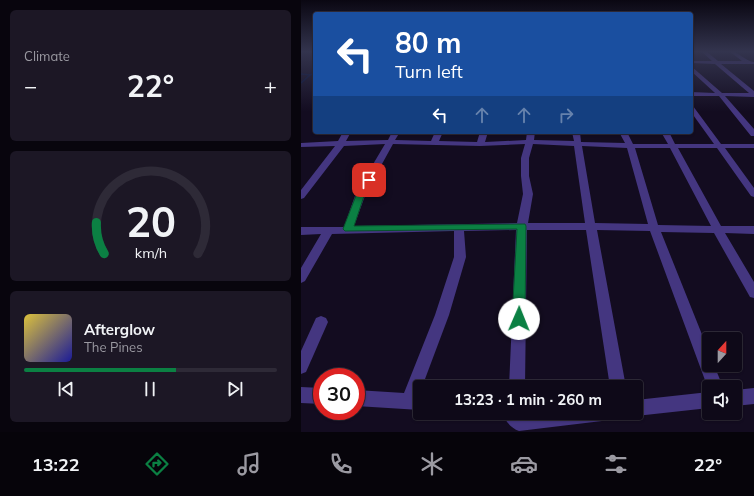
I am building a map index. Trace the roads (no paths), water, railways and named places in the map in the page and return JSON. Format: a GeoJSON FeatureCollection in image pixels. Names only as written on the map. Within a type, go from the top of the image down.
{"type":"FeatureCollection","features":[{"type":"Feature","properties":{"kind":"street"},"geometry":{"type":"LineString","coordinates":[[695,71],[721,95],[754,134]]}},
{"type":"Feature","properties":{"kind":"street"},"geometry":{"type":"LineString","coordinates":[[727,71],[754,95]]}},
{"type":"Feature","properties":{"kind":"street"},"geometry":{"type":"LineString","coordinates":[[693,94],[754,95]]}},
{"type":"Feature","properties":{"kind":"street"},"geometry":{"type":"LineString","coordinates":[[693,110],[754,194]]}},
{"type":"Feature","properties":{"kind":"street"},"geometry":{"type":"LineString","coordinates":[[301,196],[341,144],[346,134]]}},
{"type":"Feature","properties":{"kind":"street"},"geometry":{"type":"LineString","coordinates":[[348,229],[361,193],[395,134]]}},
{"type":"Feature","properties":{"kind":"street"},"geometry":{"type":"LineString","coordinates":[[434,143],[438,134]]}},
{"type":"Feature","properties":{"kind":"street"},"geometry":{"type":"LineString","coordinates":[[480,144],[483,134]]}},
{"type":"Feature","properties":{"kind":"street"},"geometry":{"type":"LineString","coordinates":[[576,134],[604,310],[617,380]]}},
{"type":"Feature","properties":{"kind":"street"},"geometry":{"type":"LineString","coordinates":[[624,134],[630,146],[654,228],[712,380]]}},
{"type":"Feature","properties":{"kind":"street"},"geometry":{"type":"LineString","coordinates":[[666,134],[754,293]]}},
{"type":"Feature","properties":{"kind":"street"},"geometry":{"type":"LineString","coordinates":[[301,145],[391,142],[480,144],[530,137],[578,145],[754,146]]}},
{"type":"Feature","properties":{"kind":"street"},"geometry":{"type":"LineString","coordinates":[[517,380],[522,226],[529,194],[525,176],[525,158],[530,137]]}},
{"type":"Feature","properties":{"kind":"street"},"geometry":{"type":"LineString","coordinates":[[301,230],[591,226],[754,230]]}},
{"type":"Feature","properties":{"kind":"street"},"geometry":{"type":"LineString","coordinates":[[421,380],[460,257],[459,227]]}},
{"type":"Feature","properties":{"kind":"street"},"geometry":{"type":"LineString","coordinates":[[301,278],[329,230]]}},
{"type":"Feature","properties":{"kind":"street"},"geometry":{"type":"LineString","coordinates":[[301,367],[321,322]]}},
{"type":"Feature","properties":{"kind":"street"},"geometry":{"type":"LineString","coordinates":[[301,395],[313,396]]}},
{"type":"Feature","properties":{"kind":"street"},"geometry":{"type":"LineString","coordinates":[[742,397],[754,396]]}},
{"type":"Feature","properties":{"kind":"street"},"geometry":{"type":"LineString","coordinates":[[365,399],[413,402]]}},
{"type":"Feature","properties":{"kind":"street"},"geometry":{"type":"LineString","coordinates":[[643,407],[673,402],[702,400]]}},
{"type":"Feature","properties":{"kind":"waterway"},"geometry":{"type":"LineString","coordinates":[[301,74],[310,75]]}},
{"type":"Feature","properties":{"kind":"waterway"},"geometry":{"type":"LineString","coordinates":[[301,83],[310,75]]}}]}
